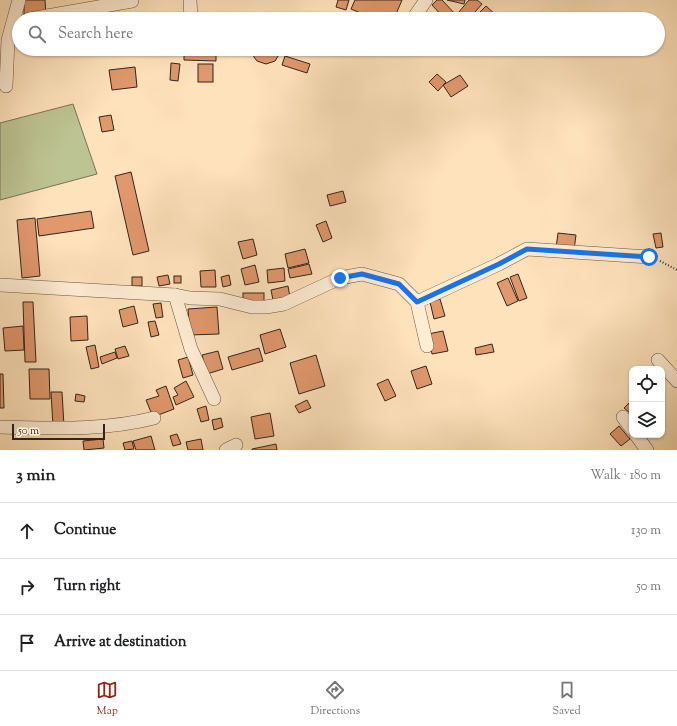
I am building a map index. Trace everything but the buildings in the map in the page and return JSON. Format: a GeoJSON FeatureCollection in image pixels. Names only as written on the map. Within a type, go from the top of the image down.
{"type":"FeatureCollection","features":[{"type":"Feature","properties":{"kind":"street"},"geometry":{"type":"LineString","coordinates":[[18,12],[19,0]]}},
{"type":"Feature","properties":{"kind":"street"},"geometry":{"type":"LineString","coordinates":[[190,0],[191,12]]}},
{"type":"Feature","properties":{"kind":"street"},"geometry":{"type":"LineString","coordinates":[[418,12],[426,0]]}},
{"type":"Feature","properties":{"kind":"street"},"geometry":{"type":"LineString","coordinates":[[70,12],[132,1]]}},
{"type":"Feature","properties":{"kind":"street"},"geometry":{"type":"LineString","coordinates":[[6,86],[8,40],[12,32]]}},
{"type":"Feature","properties":{"kind":"street"},"geometry":{"type":"LineString","coordinates":[[417,302],[499,264],[527,249],[649,257]]}},
{"type":"Feature","properties":{"kind":"street"},"geometry":{"type":"LineString","coordinates":[[0,284],[175,295],[190,298],[220,299],[252,307],[266,307],[284,304],[340,278],[362,274],[399,284],[417,302],[427,346]]}},
{"type":"Feature","properties":{"kind":"street"},"geometry":{"type":"LineString","coordinates":[[175,295],[191,349],[214,399]]}},
{"type":"Feature","properties":{"kind":"street"},"geometry":{"type":"LineString","coordinates":[[658,360],[677,381]]}},
{"type":"Feature","properties":{"kind":"street"},"geometry":{"type":"LineString","coordinates":[[623,417],[629,425]]}},
{"type":"Feature","properties":{"kind":"street"},"geometry":{"type":"LineString","coordinates":[[0,427],[88,428],[129,424],[154,418]]}},
{"type":"Feature","properties":{"kind":"street"},"geometry":{"type":"LineString","coordinates":[[638,438],[647,450]]}},
{"type":"Feature","properties":{"kind":"path"},"geometry":{"type":"LineString","coordinates":[[649,257],[677,270]]}},
{"type":"Feature","properties":{"kind":"green space"},"geometry":{"type":"Polygon","coordinates":[[[73,104],[97,174],[0,200],[0,123],[73,104]]]}},
{"type":"Feature","properties":{"kind":"route"},"geometry":{"type":"LineString","coordinates":[[340,278],[362,274],[399,284],[411,294],[417,302],[499,264],[527,249],[649,257]]}}]}
